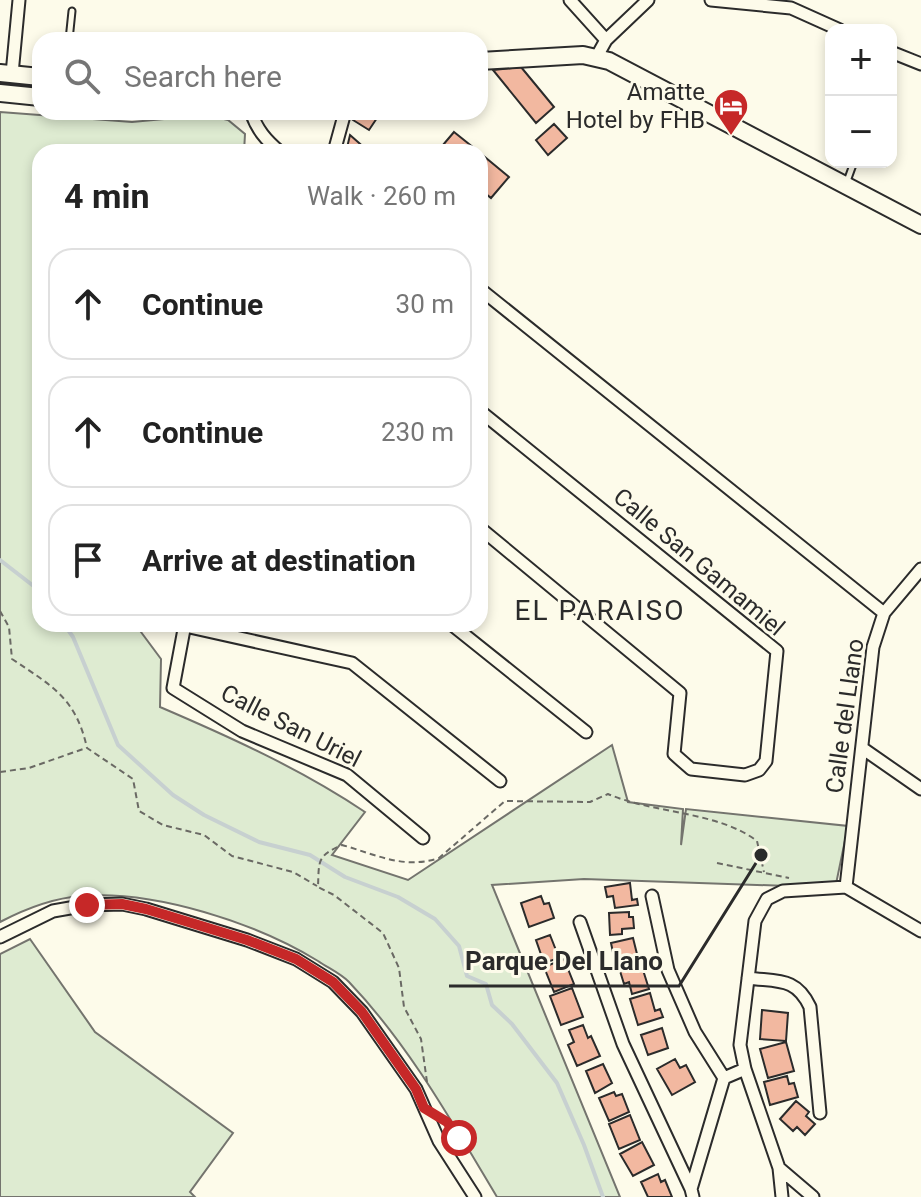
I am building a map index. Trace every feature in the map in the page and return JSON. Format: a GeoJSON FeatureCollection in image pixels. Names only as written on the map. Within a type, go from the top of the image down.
{"type":"FeatureCollection","features":[{"type":"Feature","properties":{"kind":"street"},"geometry":{"type":"LineString","coordinates":[[19,0],[6,74],[32,76]]}},
{"type":"Feature","properties":{"kind":"street"},"geometry":{"type":"LineString","coordinates":[[570,0],[606,40]]}},
{"type":"Feature","properties":{"kind":"street"},"geometry":{"type":"LineString","coordinates":[[596,58],[606,40],[648,0]]}},
{"type":"Feature","properties":{"kind":"street"},"geometry":{"type":"LineString","coordinates":[[711,0],[791,8],[827,24]]}},
{"type":"Feature","properties":{"kind":"street"},"geometry":{"type":"LineString","coordinates":[[488,61],[583,55],[596,58],[640,75],[921,225]]}},
{"type":"Feature","properties":{"kind":"street"},"geometry":{"type":"LineString","coordinates":[[897,57],[921,64]]}},
{"type":"Feature","properties":{"kind":"street"},"geometry":{"type":"LineString","coordinates":[[0,93],[32,96]]}},
{"type":"Feature","properties":{"kind":"street"},"geometry":{"type":"LineString","coordinates":[[254,120],[265,144]]}},
{"type":"Feature","properties":{"kind":"street"},"geometry":{"type":"LineString","coordinates":[[336,144],[343,120]]}},
{"type":"Feature","properties":{"kind":"street","name":"Calle del Llano"},"geometry":{"type":"LineString","coordinates":[[488,295],[884,613],[873,647],[846,887]]}},
{"type":"Feature","properties":{"kind":"street","name":"Calle San Gamamiel"},"geometry":{"type":"LineString","coordinates":[[488,417],[777,651],[766,761],[759,770],[745,775],[691,769],[682,762],[674,754],[680,693],[488,535]]}},
{"type":"Feature","properties":{"kind":"street"},"geometry":{"type":"LineString","coordinates":[[884,613],[921,569]]}},
{"type":"Feature","properties":{"kind":"street","name":"Calle San Uriel"},"geometry":{"type":"LineString","coordinates":[[184,632],[173,688],[242,731],[347,775],[423,838]]}},
{"type":"Feature","properties":{"kind":"street"},"geometry":{"type":"LineString","coordinates":[[216,632],[352,663],[500,781]]}},
{"type":"Feature","properties":{"kind":"street"},"geometry":{"type":"LineString","coordinates":[[461,632],[586,732]]}},
{"type":"Feature","properties":{"kind":"street"},"geometry":{"type":"LineString","coordinates":[[862,748],[921,789]]}},
{"type":"Feature","properties":{"kind":"street"},"geometry":{"type":"LineString","coordinates":[[782,1197],[779,1168],[745,1069],[740,1045],[755,921],[767,899],[783,891],[846,887],[921,931]]}},
{"type":"Feature","properties":{"kind":"street"},"geometry":{"type":"LineString","coordinates":[[652,896],[668,970],[695,1032],[724,1078],[692,1193]]}},
{"type":"Feature","properties":{"kind":"street"},"geometry":{"type":"LineString","coordinates":[[0,937],[53,911],[87,905],[122,904],[247,940],[296,959],[333,982],[362,1012],[416,1089],[439,1141],[475,1197]]}},
{"type":"Feature","properties":{"kind":"street"},"geometry":{"type":"LineString","coordinates":[[580,922],[623,1044],[692,1193]]}},
{"type":"Feature","properties":{"kind":"street"},"geometry":{"type":"LineString","coordinates":[[748,978],[793,983],[803,993],[810,1007],[820,1113]]}},
{"type":"Feature","properties":{"kind":"street"},"geometry":{"type":"LineString","coordinates":[[724,1078],[745,1069]]}},
{"type":"Feature","properties":{"kind":"street"},"geometry":{"type":"LineString","coordinates":[[779,1168],[813,1197]]}},
{"type":"Feature","properties":{"kind":"lane"},"geometry":{"type":"LineString","coordinates":[[70,32],[72,11]]}},
{"type":"Feature","properties":{"kind":"lane"},"geometry":{"type":"LineString","coordinates":[[845,185],[852,168]]}},
{"type":"Feature","properties":{"kind":"path"},"geometry":{"type":"LineString","coordinates":[[0,611],[9,627],[12,659],[53,686],[67,702],[82,724],[87,748],[133,779],[139,811],[163,825],[204,835],[232,856],[293,872],[334,895],[383,933],[399,968],[404,1007],[421,1039],[427,1078],[424,1108],[447,1122],[459,1138],[460,1151]]}},
{"type":"Feature","properties":{"kind":"path"},"geometry":{"type":"LineString","coordinates":[[0,772],[29,768],[87,748]]}},
{"type":"Feature","properties":{"kind":"path"},"geometry":{"type":"LineString","coordinates":[[318,887],[320,860],[326,851],[342,845],[388,860],[426,862],[439,858],[505,801],[590,802],[608,794],[634,805],[718,821],[742,829],[757,841],[764,872]]}},
{"type":"Feature","properties":{"kind":"path"},"geometry":{"type":"LineString","coordinates":[[717,863],[800,879]]}},
{"type":"Feature","properties":{"kind":"green space"},"geometry":{"type":"Polygon","coordinates":[[[0,112],[32,114],[32,120],[228,120],[245,134],[244,144],[32,144],[32,632],[141,632],[161,659],[160,707],[290,768],[365,812],[332,855],[408,880],[612,745],[628,802],[683,809],[681,845],[686,809],[848,826],[836,884],[788,886],[584,879],[492,885],[620,1197],[497,1197],[429,1085],[371,1006],[342,976],[265,934],[172,904],[110,896],[60,899],[0,922],[0,112]]]}},
{"type":"Feature","properties":{"kind":"green space"},"geometry":{"type":"Polygon","coordinates":[[[30,939],[95,1032],[233,1133],[190,1192],[195,1197],[0,1197],[0,954],[30,939]]]}},
{"type":"Feature","properties":{"kind":"building"},"geometry":{"type":"Polygon","coordinates":[[[521,67],[554,107],[536,123],[493,70],[521,67]]]}},
{"type":"Feature","properties":{"kind":"building"},"geometry":{"type":"Polygon","coordinates":[[[353,120],[376,120],[369,130],[353,120]]]}},
{"type":"Feature","properties":{"kind":"building"},"geometry":{"type":"Polygon","coordinates":[[[554,124],[567,138],[548,155],[536,140],[554,124]]]}},
{"type":"Feature","properties":{"kind":"building"},"geometry":{"type":"Polygon","coordinates":[[[454,132],[469,144],[444,144],[454,132]]]}},
{"type":"Feature","properties":{"kind":"building"},"geometry":{"type":"Polygon","coordinates":[[[350,135],[360,144],[348,144],[350,135]]]}},
{"type":"Feature","properties":{"kind":"building"},"geometry":{"type":"Polygon","coordinates":[[[488,160],[509,177],[491,198],[488,196],[488,160]]]}},
{"type":"Feature","properties":{"kind":"building"},"geometry":{"type":"Polygon","coordinates":[[[630,883],[632,900],[637,899],[638,905],[615,908],[613,896],[607,897],[605,887],[630,883]]]}},
{"type":"Feature","properties":{"kind":"building"},"geometry":{"type":"Polygon","coordinates":[[[541,896],[544,904],[549,903],[554,918],[529,927],[521,903],[541,896]]]}},
{"type":"Feature","properties":{"kind":"building"},"geometry":{"type":"Polygon","coordinates":[[[629,912],[634,928],[610,935],[609,913],[629,912]]]}},
{"type":"Feature","properties":{"kind":"building"},"geometry":{"type":"Polygon","coordinates":[[[550,935],[559,958],[544,963],[536,940],[550,935]]]}},
{"type":"Feature","properties":{"kind":"building"},"geometry":{"type":"Polygon","coordinates":[[[633,938],[639,962],[616,967],[611,943],[633,938]]]}},
{"type":"Feature","properties":{"kind":"building"},"geometry":{"type":"Polygon","coordinates":[[[564,959],[574,984],[554,992],[544,967],[564,959]]]}},
{"type":"Feature","properties":{"kind":"building"},"geometry":{"type":"Polygon","coordinates":[[[638,966],[640,971],[643,970],[649,989],[632,994],[629,982],[624,984],[620,971],[638,966]]]}},
{"type":"Feature","properties":{"kind":"building"},"geometry":{"type":"Polygon","coordinates":[[[572,988],[583,1017],[561,1025],[550,996],[572,988]]]}},
{"type":"Feature","properties":{"kind":"building"},"geometry":{"type":"Polygon","coordinates":[[[650,993],[655,1011],[660,1009],[663,1017],[638,1025],[630,999],[650,993]]]}},
{"type":"Feature","properties":{"kind":"building"},"geometry":{"type":"Polygon","coordinates":[[[762,1010],[788,1013],[786,1041],[760,1039],[762,1010]]]}},
{"type":"Feature","properties":{"kind":"building"},"geometry":{"type":"Polygon","coordinates":[[[583,1025],[600,1056],[577,1066],[568,1045],[574,1042],[569,1030],[583,1025]]]}},
{"type":"Feature","properties":{"kind":"building"},"geometry":{"type":"Polygon","coordinates":[[[662,1028],[668,1048],[648,1055],[641,1035],[662,1028]]]}},
{"type":"Feature","properties":{"kind":"building"},"geometry":{"type":"Polygon","coordinates":[[[786,1042],[794,1071],[768,1078],[760,1049],[786,1042]]]}},
{"type":"Feature","properties":{"kind":"building"},"geometry":{"type":"Polygon","coordinates":[[[675,1059],[680,1068],[686,1065],[695,1082],[672,1095],[657,1069],[675,1059]]]}},
{"type":"Feature","properties":{"kind":"building"},"geometry":{"type":"Polygon","coordinates":[[[603,1064],[612,1083],[595,1093],[586,1071],[603,1064]]]}},
{"type":"Feature","properties":{"kind":"building"},"geometry":{"type":"Polygon","coordinates":[[[787,1076],[789,1084],[794,1083],[798,1097],[770,1105],[764,1082],[787,1076]]]}},
{"type":"Feature","properties":{"kind":"building"},"geometry":{"type":"Polygon","coordinates":[[[614,1092],[616,1096],[622,1094],[629,1112],[609,1121],[599,1098],[614,1092]]]}},
{"type":"Feature","properties":{"kind":"building"},"geometry":{"type":"Polygon","coordinates":[[[796,1101],[809,1112],[806,1116],[815,1124],[805,1135],[797,1127],[793,1131],[780,1119],[796,1101]]]}},
{"type":"Feature","properties":{"kind":"building"},"geometry":{"type":"Polygon","coordinates":[[[630,1115],[640,1140],[619,1149],[609,1124],[630,1115]]]}},
{"type":"Feature","properties":{"kind":"building"},"geometry":{"type":"Polygon","coordinates":[[[642,1142],[654,1165],[633,1176],[620,1154],[642,1142]]]}},
{"type":"Feature","properties":{"kind":"building"},"geometry":{"type":"Polygon","coordinates":[[[658,1174],[661,1182],[665,1180],[672,1197],[648,1197],[641,1182],[658,1174]]]}},
{"type":"Feature","properties":{"kind":"waterway"},"geometry":{"type":"LineString","coordinates":[[0,560],[32,585]]}},
{"type":"Feature","properties":{"kind":"waterway"},"geometry":{"type":"LineString","coordinates":[[70,632],[118,745],[173,795],[204,815],[259,842],[310,855],[345,877],[398,897],[435,919],[459,946],[467,976],[486,984],[492,1005],[512,1024],[557,1083],[603,1197]]}},
{"type":"Feature","properties":{"kind":"place","name":"Amatte Hotel by FHB"},"geometry":{"type":"Point","coordinates":[731,137]}},
{"type":"Feature","properties":{"kind":"place","name":"Parque Del Llano"},"geometry":{"type":"Point","coordinates":[761,855]}},
{"type":"Feature","properties":{"kind":"district","name":"EL PARAISO"},"geometry":{"type":"Point","coordinates":[600,610]}},
{"type":"Feature","properties":{"kind":"route"},"geometry":{"type":"LineString","coordinates":[[87,905],[122,904],[146,909],[247,940],[296,959],[333,982],[362,1012],[416,1089],[424,1108],[447,1122],[459,1138]]}}]}
